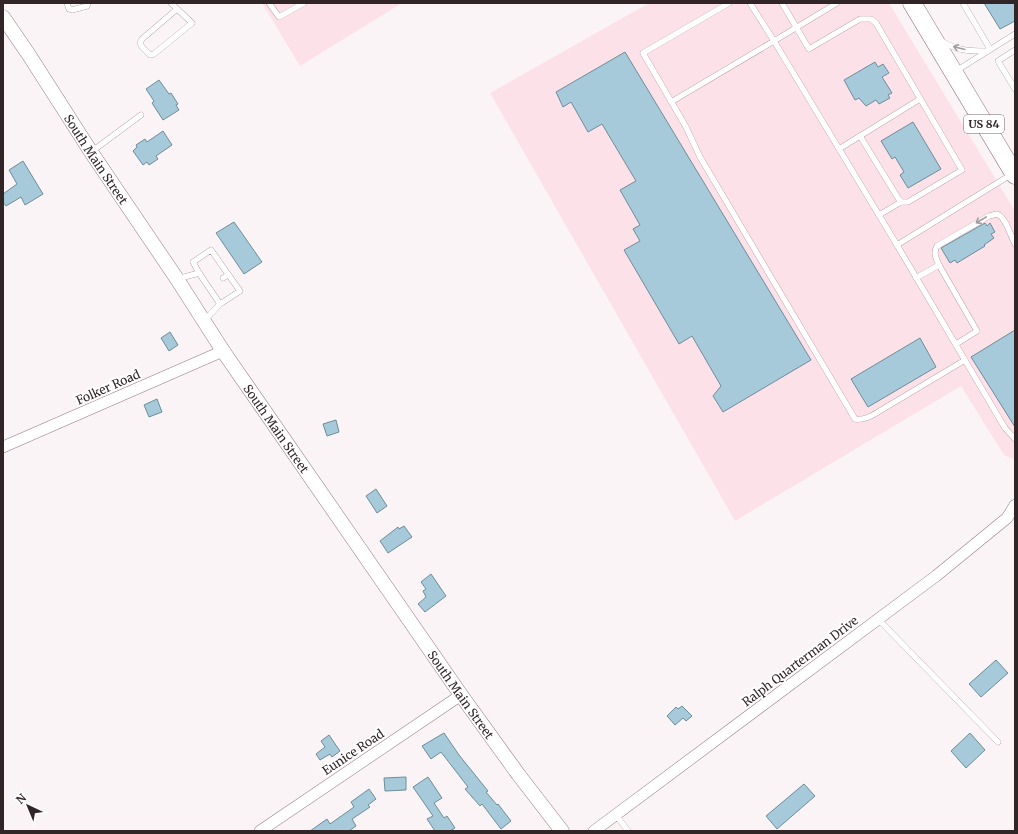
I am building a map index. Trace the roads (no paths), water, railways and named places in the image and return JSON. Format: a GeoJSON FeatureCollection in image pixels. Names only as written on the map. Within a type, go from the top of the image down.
{"type":"FeatureCollection","features":[{"type":"Feature","properties":{"kind":"highway","name":"US 84"},"geometry":{"type":"LineString","coordinates":[[912,3],[1015,174]]}},
{"type":"Feature","properties":{"kind":"street","name":"South Main Street"},"geometry":{"type":"LineString","coordinates":[[3,18],[177,279],[223,351],[461,695],[518,774],[562,831]]}},
{"type":"Feature","properties":{"kind":"street","name":"Folker Road"},"geometry":{"type":"LineString","coordinates":[[3,447],[223,351]]}},
{"type":"Feature","properties":{"kind":"street","name":"Ralph Quarterman Drive"},"geometry":{"type":"LineString","coordinates":[[594,831],[788,688],[878,618],[936,576],[1008,518],[1015,506]]}},
{"type":"Feature","properties":{"kind":"street","name":"Eunice Road"},"geometry":{"type":"LineString","coordinates":[[260,831],[461,695]]}},
{"type":"Feature","properties":{"kind":"lane"},"geometry":{"type":"LineString","coordinates":[[67,3],[69,9],[72,10],[87,6],[88,3]]}},
{"type":"Feature","properties":{"kind":"lane"},"geometry":{"type":"LineString","coordinates":[[171,3],[192,23],[154,54],[150,55],[142,47],[140,43],[142,39],[177,9]]}},
{"type":"Feature","properties":{"kind":"lane"},"geometry":{"type":"LineString","coordinates":[[269,3],[279,18],[304,3]]}},
{"type":"Feature","properties":{"kind":"lane"},"geometry":{"type":"LineString","coordinates":[[729,3],[643,53],[686,127],[700,157],[855,419],[861,420],[868,418],[964,360]]}},
{"type":"Feature","properties":{"kind":"lane"},"geometry":{"type":"LineString","coordinates":[[750,3],[879,215],[1005,428],[1015,439]]}},
{"type":"Feature","properties":{"kind":"lane"},"geometry":{"type":"LineString","coordinates":[[782,3],[809,49],[860,19],[871,19],[876,23],[962,170],[908,202],[901,202],[879,215]]}},
{"type":"Feature","properties":{"kind":"lane"},"geometry":{"type":"LineString","coordinates":[[671,102],[837,3]]}},
{"type":"Feature","properties":{"kind":"lane"},"geometry":{"type":"LineString","coordinates":[[963,3],[980,31],[989,50]]}},
{"type":"Feature","properties":{"kind":"lane"},"geometry":{"type":"LineString","coordinates":[[954,72],[1015,34]]}},
{"type":"Feature","properties":{"kind":"lane"},"geometry":{"type":"LineString","coordinates":[[932,36],[957,49],[970,51],[989,50]]}},
{"type":"Feature","properties":{"kind":"lane"},"geometry":{"type":"LineString","coordinates":[[1015,50],[998,61],[1015,89]]}},
{"type":"Feature","properties":{"kind":"lane"},"geometry":{"type":"LineString","coordinates":[[839,149],[920,100]]}},
{"type":"Feature","properties":{"kind":"lane"},"geometry":{"type":"LineString","coordinates":[[91,152],[141,115]]}},
{"type":"Feature","properties":{"kind":"lane"},"geometry":{"type":"LineString","coordinates":[[860,136],[901,202]]}},
{"type":"Feature","properties":{"kind":"lane"},"geometry":{"type":"LineString","coordinates":[[897,245],[1015,174]]}},
{"type":"Feature","properties":{"kind":"lane"},"geometry":{"type":"LineString","coordinates":[[956,344],[978,331],[939,265],[935,250],[938,246],[989,216],[997,214],[1004,218],[1015,244]]}},
{"type":"Feature","properties":{"kind":"lane"},"geometry":{"type":"LineString","coordinates":[[204,321],[220,304],[240,291],[226,276],[211,250],[193,262],[200,273],[211,285],[220,304]]}},
{"type":"Feature","properties":{"kind":"lane"},"geometry":{"type":"LineString","coordinates":[[916,278],[939,265]]}},
{"type":"Feature","properties":{"kind":"lane"},"geometry":{"type":"LineString","coordinates":[[177,279],[200,273]]}},
{"type":"Feature","properties":{"kind":"lane"},"geometry":{"type":"LineString","coordinates":[[878,618],[998,742]]}},
{"type":"Feature","properties":{"kind":"lane"},"geometry":{"type":"LineString","coordinates":[[616,815],[628,831]]}}]}
